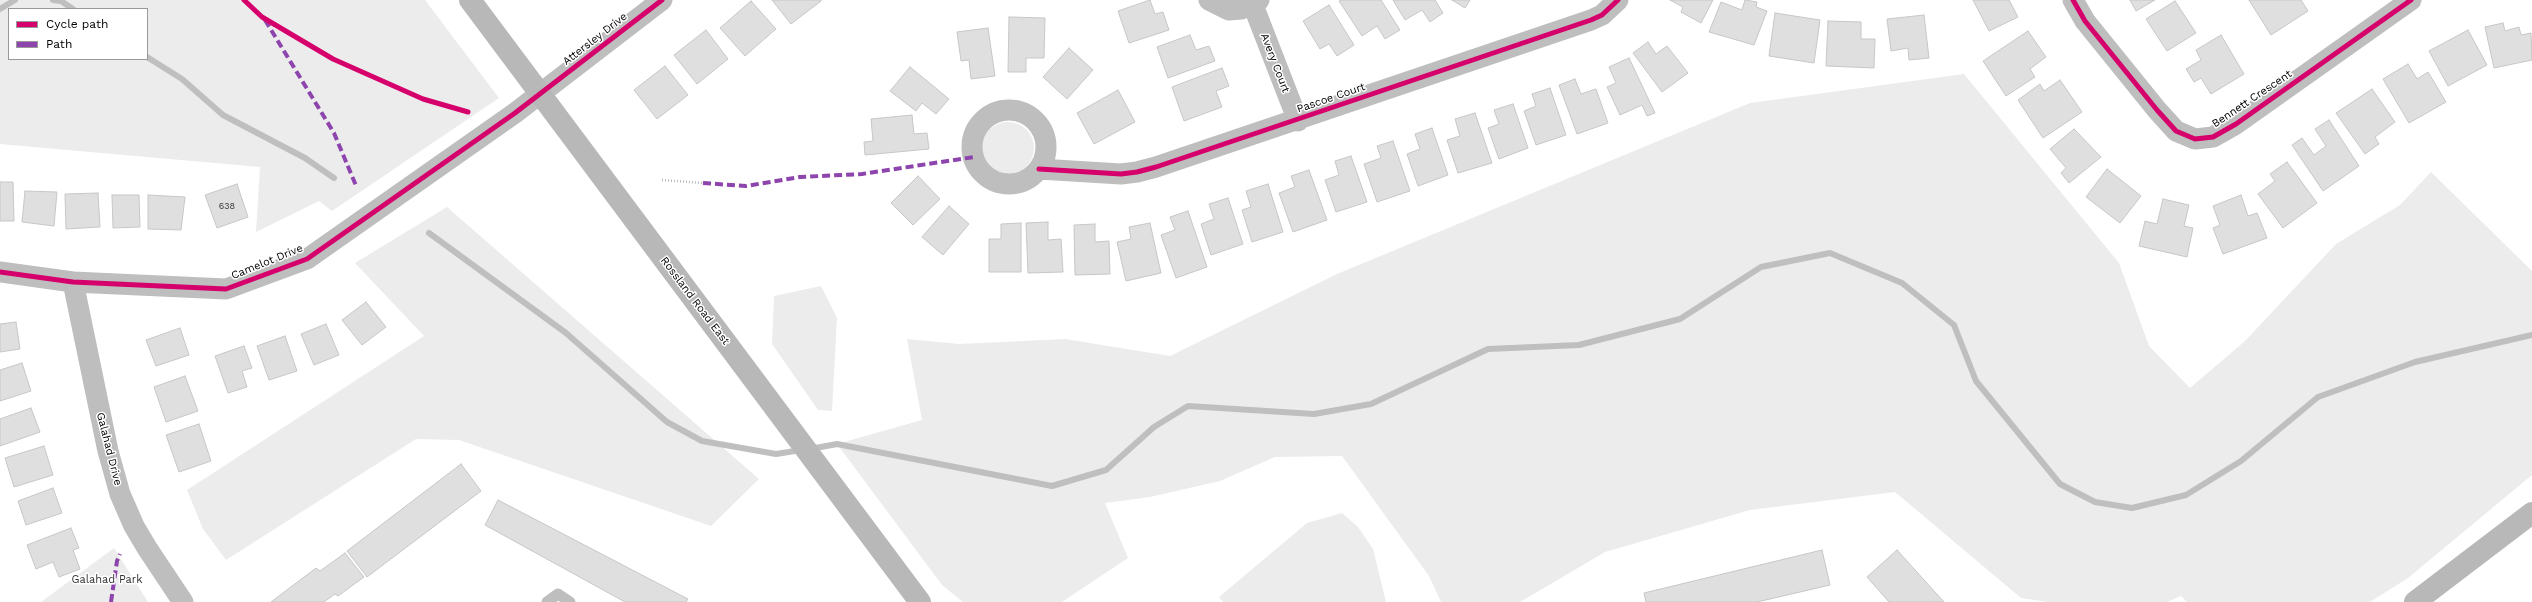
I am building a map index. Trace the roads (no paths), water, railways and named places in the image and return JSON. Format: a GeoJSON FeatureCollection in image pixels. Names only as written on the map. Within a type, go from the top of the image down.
{"type":"FeatureCollection","features":[{"type":"Feature","properties":{"kind":"main road","name":"Rossland Road East"},"geometry":{"type":"LineString","coordinates":[[470,0],[782,415],[920,602]]}},
{"type":"Feature","properties":{"kind":"main road"},"geometry":{"type":"LineString","coordinates":[[2416,602],[2532,513]]}},
{"type":"Feature","properties":{"kind":"street","name":"Attersley Drive"},"geometry":{"type":"LineString","coordinates":[[540,94],[662,0]]}},
{"type":"Feature","properties":{"kind":"street","name":"Avery Court"},"geometry":{"type":"LineString","coordinates":[[1209,0],[1229,10],[1241,9],[1256,2],[1298,120]]}},
{"type":"Feature","properties":{"kind":"street","name":"Pascoe Court"},"geometry":{"type":"LineString","coordinates":[[1040,169],[1121,174],[1138,172],[1298,120],[1591,20],[1602,15],[1618,0]]}},
{"type":"Feature","properties":{"kind":"street","name":"Bennett Crescent"},"geometry":{"type":"LineString","coordinates":[[2073,0],[2085,20],[2157,110],[2176,131],[2195,139],[2213,137],[2236,124],[2411,0]]}},
{"type":"Feature","properties":{"kind":"street","name":"Camelot Drive"},"geometry":{"type":"LineString","coordinates":[[0,272],[73,282],[226,289],[307,258],[540,94]]}},
{"type":"Feature","properties":{"kind":"street","name":"Galahad Drive"},"geometry":{"type":"LineString","coordinates":[[73,282],[108,451],[120,494],[137,532],[183,602]]}},
{"type":"Feature","properties":{"kind":"lane"},"geometry":{"type":"LineString","coordinates":[[547,602],[558,594],[570,602]]}},
{"type":"Feature","properties":{"kind":"waterway"},"geometry":{"type":"LineString","coordinates":[[0,9],[15,0]]}},
{"type":"Feature","properties":{"kind":"waterway"},"geometry":{"type":"LineString","coordinates":[[53,0],[61,1],[72,8]]}},
{"type":"Feature","properties":{"kind":"waterway"},"geometry":{"type":"LineString","coordinates":[[148,58],[182,79],[223,115],[305,158],[334,178]]}},
{"type":"Feature","properties":{"kind":"waterway"},"geometry":{"type":"LineString","coordinates":[[429,233],[566,333],[667,422],[702,441],[776,454],[801,450]]}},
{"type":"Feature","properties":{"kind":"waterway"},"geometry":{"type":"LineString","coordinates":[[810,449],[837,444],[1052,486],[1106,470],[1154,427],[1188,406],[1314,414],[1371,404],[1488,349],[1579,345],[1680,319],[1761,267],[1830,253],[1902,283],[1954,325],[1976,381],[2060,484],[2095,502],[2132,508],[2186,495],[2241,461],[2318,397],[2415,362],[2532,335]]}},
{"type":"Feature","properties":{"kind":"park label","name":"Galahad Park"},"geometry":{"type":"Point","coordinates":[107,580]}}]}
